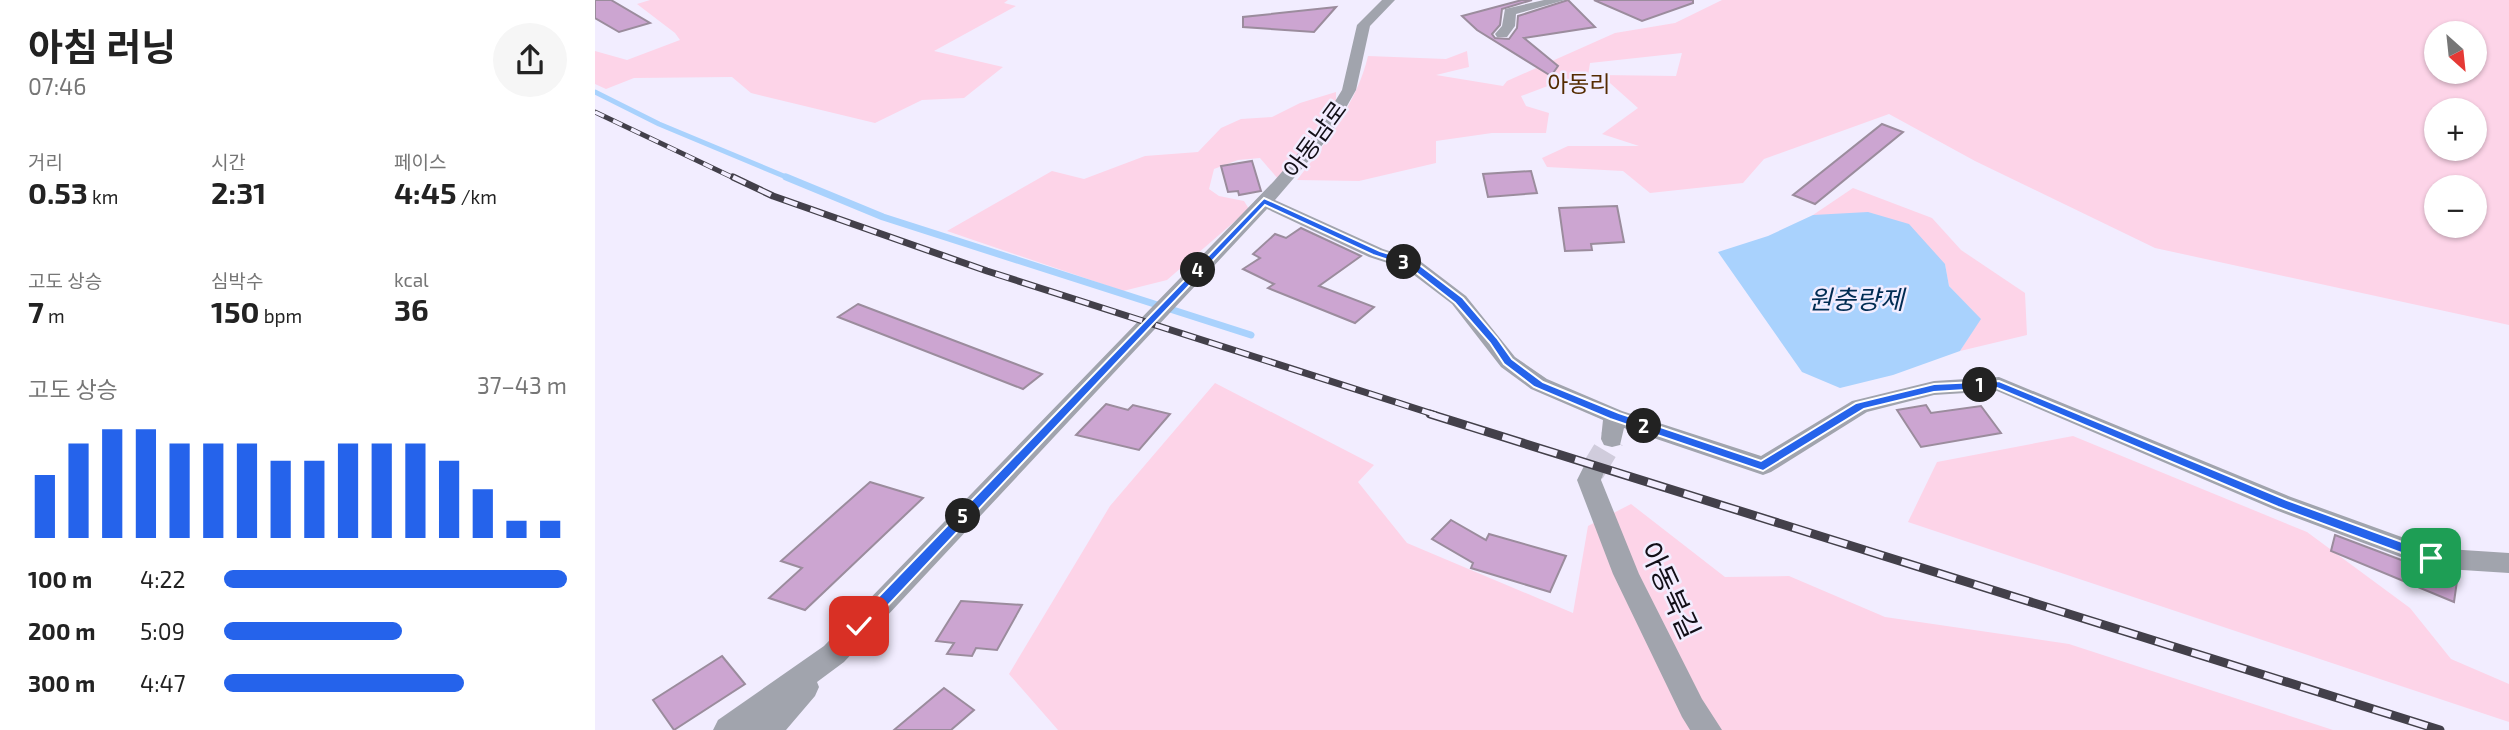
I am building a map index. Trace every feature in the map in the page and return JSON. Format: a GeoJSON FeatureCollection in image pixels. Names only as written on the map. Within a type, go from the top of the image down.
{"type":"FeatureCollection","features":[{"type":"Feature","properties":{"kind":"street","name":"아동남로"},"geometry":{"type":"LineString","coordinates":[[728,730],[834,654],[1264,201],[1322,136],[1349,90],[1364,24],[1389,0]]}},
{"type":"Feature","properties":{"kind":"street"},"geometry":{"type":"LineString","coordinates":[[1502,34],[1508,26],[1510,12],[1559,0]]}},
{"type":"Feature","properties":{"kind":"street"},"geometry":{"type":"LineString","coordinates":[[1264,201],[1376,253],[1413,265],[1459,300],[1508,362],[1539,384],[1614,416],[1763,466],[1860,406],[1934,388],[1999,384],[2282,503],[2431,558],[2509,563]]}},
{"type":"Feature","properties":{"kind":"street"},"geometry":{"type":"LineString","coordinates":[[1612,439],[1614,416]]}},
{"type":"Feature","properties":{"kind":"street","name":"아동북길"},"geometry":{"type":"LineString","coordinates":[[1591,472],[1589,480],[1626,574],[1692,708],[1707,730]]}},
{"type":"Feature","properties":{"kind":"street"},"geometry":{"type":"LineString","coordinates":[[767,730],[834,654]]}},
{"type":"Feature","properties":{"kind":"shaded area"},"geometry":{"type":"Polygon","coordinates":[[[650,0],[1008,0],[1004,3],[1016,6],[934,51],[1003,67],[964,98],[922,100],[875,123],[751,93],[732,77],[634,78],[606,89],[595,84],[595,51],[627,60],[680,40],[675,33],[637,4],[650,0]]]}},
{"type":"Feature","properties":{"kind":"shaded area"},"geometry":{"type":"Polygon","coordinates":[[[1722,0],[2509,0],[2509,325],[2155,248],[1975,161],[1889,114],[1764,159],[1743,183],[1650,193],[1623,171],[1547,167],[1542,158],[1568,146],[1639,146],[1602,134],[1638,108],[1601,75],[1676,76],[1682,53],[1590,63],[1587,82],[1553,84],[1521,96],[1526,106],[1549,113],[1546,133],[1492,133],[1436,141],[1436,163],[1359,181],[1297,180],[1349,105],[1368,56],[1446,59],[1467,51],[1469,67],[1436,75],[1503,86],[1507,81],[1615,33],[1675,23],[1722,0]]]}},
{"type":"Feature","properties":{"kind":"shaded area"},"geometry":{"type":"Polygon","coordinates":[[[1336,92],[1336,104],[1279,180],[1260,158],[1238,160],[1214,169],[1209,189],[1219,196],[1244,201],[1249,209],[1167,280],[1123,291],[947,231],[1052,171],[1084,179],[1145,156],[1198,152],[1221,128],[1241,119],[1272,117],[1300,103],[1336,92]]]}},
{"type":"Feature","properties":{"kind":"shaded area"},"geometry":{"type":"Polygon","coordinates":[[[1853,188],[1932,218],[1961,250],[2025,293],[2027,335],[1960,351],[1980,319],[1949,286],[1945,264],[1813,215],[1853,188]]]}},
{"type":"Feature","properties":{"kind":"shaded area"},"geometry":{"type":"Polygon","coordinates":[[[1215,383],[1374,465],[1358,482],[1407,543],[1573,613],[1588,526],[1631,504],[1725,577],[1789,576],[1885,617],[2069,644],[2333,730],[1058,730],[1009,674],[1110,506],[1215,383]]]}},
{"type":"Feature","properties":{"kind":"shaded area"},"geometry":{"type":"Polygon","coordinates":[[[2073,436],[2307,532],[2410,608],[2451,659],[2509,684],[2509,722],[1908,522],[1937,462],[2073,436]]]}},
{"type":"Feature","properties":{"kind":"water","name":"원충량제"},"geometry":{"type":"Polygon","coordinates":[[[1868,212],[1909,224],[1945,264],[1949,286],[1981,319],[1960,351],[1893,375],[1840,388],[1802,372],[1718,252],[1768,236],[1813,215],[1868,212]]]}},
{"type":"Feature","properties":{"kind":"building"},"geometry":{"type":"Polygon","coordinates":[[[595,0],[611,0],[650,23],[619,32],[595,18],[595,0]]]}},
{"type":"Feature","properties":{"kind":"building"},"geometry":{"type":"Polygon","coordinates":[[[1522,0],[1532,0],[1502,9],[1500,25],[1492,34],[1495,38],[1509,39],[1517,28],[1518,16],[1568,0],[1595,27],[1524,38],[1558,66],[1551,76],[1477,30],[1462,16],[1522,0]]]}},
{"type":"Feature","properties":{"kind":"building"},"geometry":{"type":"Polygon","coordinates":[[[1594,0],[1693,0],[1693,3],[1642,21],[1594,0]]]}},
{"type":"Feature","properties":{"kind":"building"},"geometry":{"type":"Polygon","coordinates":[[[1336,7],[1314,32],[1243,27],[1243,17],[1336,7]]]}},
{"type":"Feature","properties":{"kind":"building"},"geometry":{"type":"Polygon","coordinates":[[[1882,124],[1903,132],[1815,204],[1793,195],[1882,124]]]}},
{"type":"Feature","properties":{"kind":"building"},"geometry":{"type":"Polygon","coordinates":[[[1252,161],[1261,191],[1239,195],[1238,191],[1228,192],[1221,166],[1252,161]]]}},
{"type":"Feature","properties":{"kind":"building"},"geometry":{"type":"Polygon","coordinates":[[[1531,171],[1537,193],[1488,197],[1483,174],[1531,171]]]}},
{"type":"Feature","properties":{"kind":"building"},"geometry":{"type":"Polygon","coordinates":[[[1617,206],[1624,242],[1591,244],[1592,250],[1565,251],[1559,208],[1617,206]]]}},
{"type":"Feature","properties":{"kind":"building"},"geometry":{"type":"Polygon","coordinates":[[[1301,228],[1361,256],[1319,286],[1374,307],[1355,323],[1268,288],[1274,284],[1243,269],[1260,258],[1253,254],[1275,234],[1286,238],[1301,228]]]}},
{"type":"Feature","properties":{"kind":"building"},"geometry":{"type":"Polygon","coordinates":[[[858,304],[1042,374],[1023,389],[838,317],[858,304]]]}},
{"type":"Feature","properties":{"kind":"building"},"geometry":{"type":"Polygon","coordinates":[[[1106,404],[1128,410],[1133,405],[1170,414],[1139,450],[1076,435],[1106,404]]]}},
{"type":"Feature","properties":{"kind":"building"},"geometry":{"type":"Polygon","coordinates":[[[1926,405],[1931,413],[1981,406],[2001,433],[1921,447],[1897,410],[1926,405]]]}},
{"type":"Feature","properties":{"kind":"building"},"geometry":{"type":"Polygon","coordinates":[[[870,482],[923,498],[805,610],[769,598],[802,568],[781,561],[870,482]]]}},
{"type":"Feature","properties":{"kind":"building"},"geometry":{"type":"Polygon","coordinates":[[[1451,520],[1486,540],[1489,534],[1566,556],[1550,592],[1471,568],[1473,563],[1432,539],[1451,520]]]}},
{"type":"Feature","properties":{"kind":"building"},"geometry":{"type":"Polygon","coordinates":[[[2335,535],[2457,581],[2454,602],[2331,551],[2335,535]]]}},
{"type":"Feature","properties":{"kind":"building"},"geometry":{"type":"Polygon","coordinates":[[[961,601],[1022,605],[997,650],[976,648],[972,656],[947,654],[954,643],[936,641],[961,601]]]}},
{"type":"Feature","properties":{"kind":"building"},"geometry":{"type":"Polygon","coordinates":[[[722,656],[745,684],[674,730],[653,700],[722,656]]]}},
{"type":"Feature","properties":{"kind":"building"},"geometry":{"type":"Polygon","coordinates":[[[944,688],[974,710],[951,730],[894,730],[944,688]]]}},
{"type":"Feature","properties":{"kind":"waterway"},"geometry":{"type":"LineString","coordinates":[[595,92],[659,124],[791,179]]}},
{"type":"Feature","properties":{"kind":"waterway"},"geometry":{"type":"LineString","coordinates":[[786,177],[883,217],[1251,335]]}},
{"type":"Feature","properties":{"kind":"tunnel"},"geometry":{"type":"LineString","coordinates":[[1592,472],[1612,439]]}},
{"type":"Feature","properties":{"kind":"railway"},"geometry":{"type":"LineString","coordinates":[[595,112],[736,179]]}},
{"type":"Feature","properties":{"kind":"railway"},"geometry":{"type":"LineString","coordinates":[[733,177],[773,196],[987,271],[1436,415]]}},
{"type":"Feature","properties":{"kind":"railway"},"geometry":{"type":"LineString","coordinates":[[1430,414],[2440,730]]}},
{"type":"Feature","properties":{"kind":"district","name":"아동리"},"geometry":{"type":"Point","coordinates":[1579,83]}},
{"type":"Feature","properties":{"kind":"route"},"geometry":{"type":"LineString","coordinates":[[859,626],[1264,201],[1376,253],[1413,265],[1459,300],[1508,362],[1539,384],[1614,416],[1763,466],[1826,430],[1860,406],[1934,388],[1999,384],[2069,416],[2282,503],[2431,558]]}}]}
